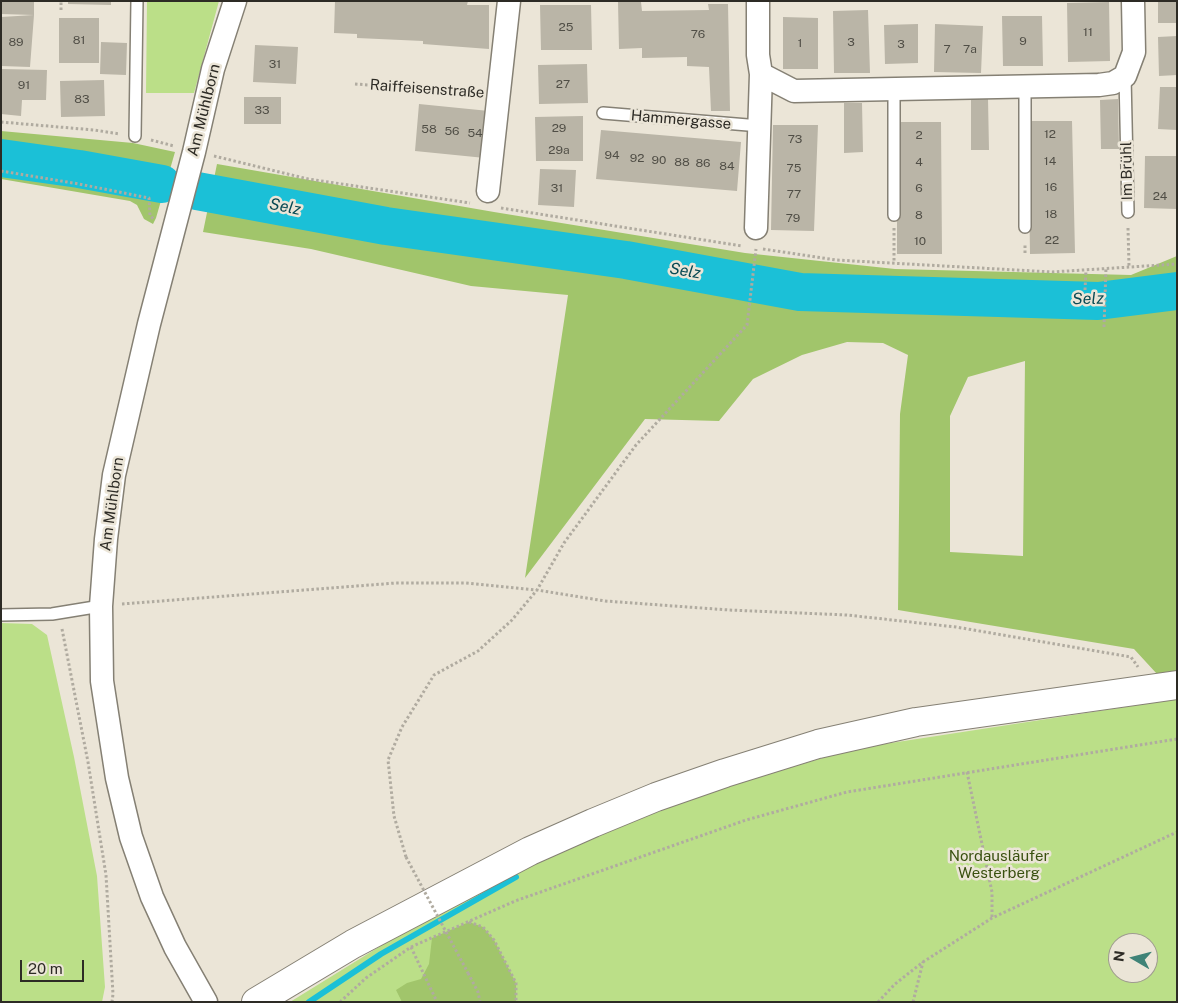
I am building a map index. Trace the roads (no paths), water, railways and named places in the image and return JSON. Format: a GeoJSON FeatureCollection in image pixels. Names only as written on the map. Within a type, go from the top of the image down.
{"type":"FeatureCollection","features":[{"type":"Feature","properties":{"kind":"main road"},"geometry":{"type":"LineString","coordinates":[[256,1002],[352,944],[530,851],[656,797],[725,773],[818,744],[916,722],[1177,685]]}},
{"type":"Feature","properties":{"kind":"street","name":"Am Mühlborn"},"geometry":{"type":"LineString","coordinates":[[206,1002],[175,947],[152,897],[131,837],[116,778],[102,681],[101,606],[106,539],[114,475],[149,324],[213,69],[235,1]]}},
{"type":"Feature","properties":{"kind":"street","name":"Raiffeisenstraße"},"geometry":{"type":"LineString","coordinates":[[487,201],[509,1]]}},
{"type":"Feature","properties":{"kind":"street"},"geometry":{"type":"LineString","coordinates":[[751,237],[760,126],[761,74],[758,55],[758,1]]}},
{"type":"Feature","properties":{"kind":"street","name":"Im Brühl"},"geometry":{"type":"LineString","coordinates":[[1125,76],[1134,52],[1133,1]]}},
{"type":"Feature","properties":{"kind":"street"},"geometry":{"type":"LineString","coordinates":[[761,74],[794,91],[1099,85],[1113,83],[1125,76]]}},
{"type":"Feature","properties":{"kind":"lane"},"geometry":{"type":"LineString","coordinates":[[135,136],[137,1]]}},
{"type":"Feature","properties":{"kind":"lane","name":"Im Brühl"},"geometry":{"type":"LineString","coordinates":[[1125,76],[1128,212]]}},
{"type":"Feature","properties":{"kind":"lane"},"geometry":{"type":"LineString","coordinates":[[1025,86],[1025,227]]}},
{"type":"Feature","properties":{"kind":"lane"},"geometry":{"type":"LineString","coordinates":[[894,90],[894,215]]}},
{"type":"Feature","properties":{"kind":"lane","name":"Hammergasse"},"geometry":{"type":"LineString","coordinates":[[602,113],[760,126]]}},
{"type":"Feature","properties":{"kind":"lane"},"geometry":{"type":"LineString","coordinates":[[1,615],[59,613],[101,606]]}},
{"type":"Feature","properties":{"kind":"waterway","name":"Selz"},"geometry":{"type":"LineString","coordinates":[[1,158],[79,169],[162,184]]}},
{"type":"Feature","properties":{"kind":"waterway","name":"Selz"},"geometry":{"type":"LineString","coordinates":[[197,191],[386,226],[626,260],[800,292],[1098,301],[1177,291]]}},
{"type":"Feature","properties":{"kind":"waterway"},"geometry":{"type":"LineString","coordinates":[[309,1002],[381,954],[516,877]]}},
{"type":"Feature","properties":{"kind":"park label","name":"Nordausläufer Westerberg"},"geometry":{"type":"Point","coordinates":[999,864]}}]}
